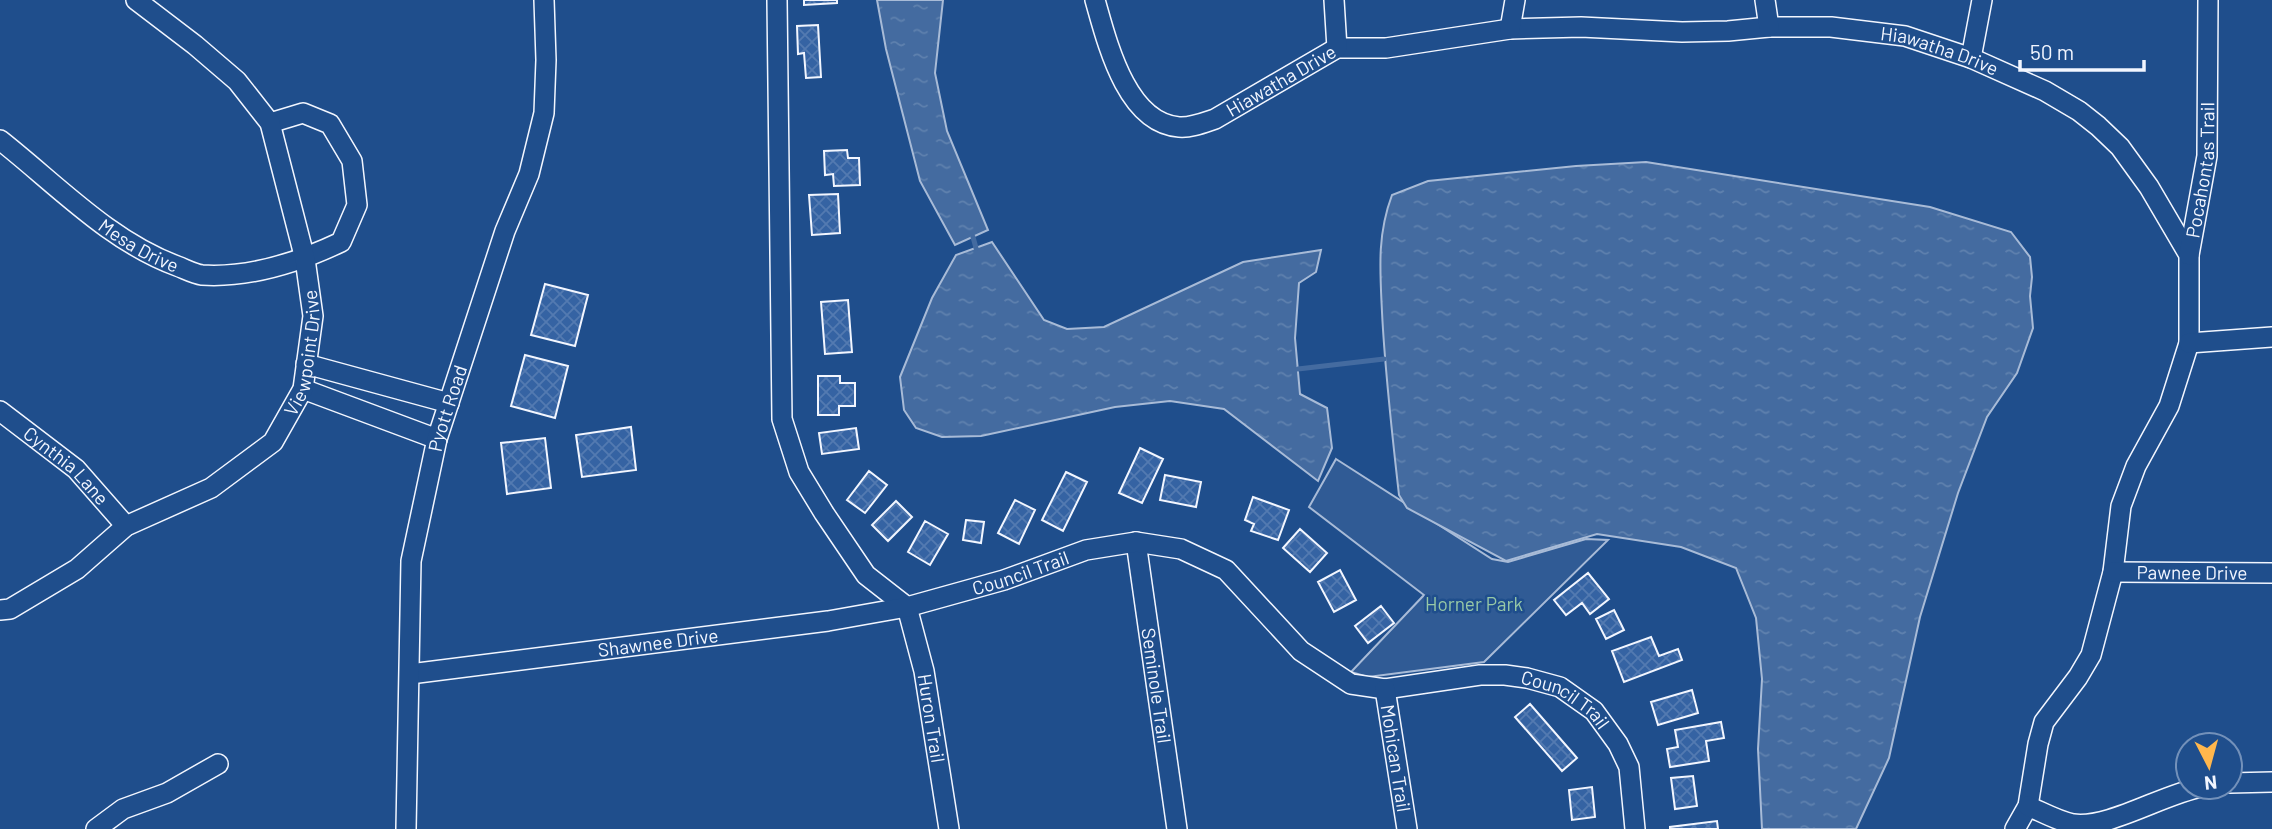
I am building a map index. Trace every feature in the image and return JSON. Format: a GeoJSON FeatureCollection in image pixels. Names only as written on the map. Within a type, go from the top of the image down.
{"type":"FeatureCollection","features":[{"type":"Feature","properties":{"kind":"street","name":"Viewpoint Drive"},"geometry":{"type":"LineString","coordinates":[[0,610],[10,609],[77,569],[126,526],[211,488],[273,442],[303,389],[313,316],[305,259],[270,124],[237,80],[136,0]]}},
{"type":"Feature","properties":{"kind":"street","name":"Pyott Road"},"geometry":{"type":"LineString","coordinates":[[406,829],[411,562],[437,439],[505,231],[529,174],[544,113],[544,0]]}},
{"type":"Feature","properties":{"kind":"street"},"geometry":{"type":"LineString","coordinates":[[777,0],[782,419],[799,472],[824,513],[866,575],[906,607]]}},
{"type":"Feature","properties":{"kind":"street","name":"Hiawatha Drive"},"geometry":{"type":"LineString","coordinates":[[1095,0],[1119,71],[1136,103],[1149,117],[1162,124],[1179,127],[1193,126],[1215,118],[1337,48],[1386,48],[1510,29],[1581,27],[1682,32],[1831,27],[1905,36],[1971,58],[2045,91],[2098,126],[2120,147],[2149,187],[2189,255]]}},
{"type":"Feature","properties":{"kind":"street"},"geometry":{"type":"LineString","coordinates":[[1334,0],[1337,48]]}},
{"type":"Feature","properties":{"kind":"street"},"geometry":{"type":"LineString","coordinates":[[1510,29],[1515,0]]}},
{"type":"Feature","properties":{"kind":"street"},"geometry":{"type":"LineString","coordinates":[[1765,0],[1769,27]]}},
{"type":"Feature","properties":{"kind":"street"},"geometry":{"type":"LineString","coordinates":[[1971,58],[1982,0]]}},
{"type":"Feature","properties":{"kind":"street","name":"Pocahontas Trail"},"geometry":{"type":"LineString","coordinates":[[2189,255],[2207,156],[2208,0]]}},
{"type":"Feature","properties":{"kind":"street","name":"Mesa Drive"},"geometry":{"type":"LineString","coordinates":[[0,140],[96,219],[149,256],[200,275],[244,272],[305,259],[341,242],[357,205],[352,161],[330,124],[303,113],[270,124]]}},
{"type":"Feature","properties":{"kind":"street"},"geometry":{"type":"LineString","coordinates":[[2015,829],[2028,806],[2044,722],[2091,655],[2113,572],[2121,506],[2136,466],[2169,406],[2189,343],[2189,255]]}},
{"type":"Feature","properties":{"kind":"street"},"geometry":{"type":"LineString","coordinates":[[2189,343],[2272,337]]}},
{"type":"Feature","properties":{"kind":"street"},"geometry":{"type":"LineString","coordinates":[[306,364],[449,403]]}},
{"type":"Feature","properties":{"kind":"street"},"geometry":{"type":"LineString","coordinates":[[303,389],[437,439]]}},
{"type":"Feature","properties":{"kind":"street","name":"Cynthia Lane"},"geometry":{"type":"LineString","coordinates":[[0,411],[76,469],[126,526]]}},
{"type":"Feature","properties":{"kind":"street","name":"Council Trail"},"geometry":{"type":"LineString","coordinates":[[906,607],[1004,580],[1086,550],[1136,542],[1181,549],[1226,570],[1301,651],[1351,684],[1385,689],[1480,675],[1527,678],[1560,687],[1594,711],[1618,744],[1629,767],[1635,829]]}},
{"type":"Feature","properties":{"kind":"street","name":"Seminole Trail"},"geometry":{"type":"LineString","coordinates":[[1136,542],[1177,829]]}},
{"type":"Feature","properties":{"kind":"street","name":"Pawnee Drive"},"geometry":{"type":"LineString","coordinates":[[2113,572],[2272,573]]}},
{"type":"Feature","properties":{"kind":"street","name":"Shawnee Drive"},"geometry":{"type":"LineString","coordinates":[[410,674],[828,621],[906,607]]}},
{"type":"Feature","properties":{"kind":"street","name":"Huron Trail"},"geometry":{"type":"LineString","coordinates":[[906,607],[924,671],[949,829]]}},
{"type":"Feature","properties":{"kind":"street","name":"Mohican Trail"},"geometry":{"type":"LineString","coordinates":[[1385,689],[1407,829]]}},
{"type":"Feature","properties":{"kind":"street"},"geometry":{"type":"LineString","coordinates":[[96,829],[123,809],[167,793],[218,764]]}},
{"type":"Feature","properties":{"kind":"street"},"geometry":{"type":"LineString","coordinates":[[2244,783],[2272,782]]}},
{"type":"Feature","properties":{"kind":"street"},"geometry":{"type":"LineString","coordinates":[[2028,806],[2072,824],[2101,823],[2174,793]]}},
{"type":"Feature","properties":{"kind":"shaded area","name":"Horner Park"},"geometry":{"type":"Polygon","coordinates":[[[1336,459],[1492,559],[1508,562],[1586,539],[1608,540],[1484,662],[1368,677],[1351,672],[1424,595],[1309,507],[1336,459]]]}},
{"type":"Feature","properties":{"kind":"water"},"geometry":{"type":"Polygon","coordinates":[[[877,0],[943,0],[935,73],[947,131],[988,230],[955,245],[920,181],[886,49],[877,0]]]}},
{"type":"Feature","properties":{"kind":"water"},"geometry":{"type":"Polygon","coordinates":[[[1646,162],[1930,207],[2011,232],[2030,257],[2033,328],[2017,373],[1987,417],[1958,493],[1920,617],[1889,758],[1856,829],[1762,829],[1758,749],[1762,679],[1756,618],[1736,568],[1681,547],[1597,534],[1506,561],[1407,508],[1399,495],[1383,335],[1381,282],[1382,239],[1392,195],[1428,181],[1646,162]]]}},
{"type":"Feature","properties":{"kind":"water"},"geometry":{"type":"Polygon","coordinates":[[[992,242],[1044,320],[1067,329],[1104,327],[1243,262],[1321,250],[1316,272],[1299,283],[1295,338],[1300,394],[1327,408],[1332,448],[1318,481],[1224,409],[1170,401],[1115,407],[981,436],[942,437],[916,428],[904,410],[900,377],[932,298],[956,255],[992,242]]]}},
{"type":"Feature","properties":{"kind":"building"},"geometry":{"type":"Polygon","coordinates":[[[804,0],[837,0],[837,3],[804,5],[804,0]]]}},
{"type":"Feature","properties":{"kind":"building"},"geometry":{"type":"Polygon","coordinates":[[[818,25],[821,77],[806,78],[804,53],[798,54],[797,26],[818,25]]]}},
{"type":"Feature","properties":{"kind":"building"},"geometry":{"type":"Polygon","coordinates":[[[847,150],[848,158],[859,158],[860,185],[834,186],[833,174],[825,175],[824,151],[847,150]]]}},
{"type":"Feature","properties":{"kind":"building"},"geometry":{"type":"Polygon","coordinates":[[[838,194],[840,233],[812,235],[809,195],[838,194]]]}},
{"type":"Feature","properties":{"kind":"building"},"geometry":{"type":"Polygon","coordinates":[[[545,284],[588,295],[575,346],[531,335],[545,284]]]}},
{"type":"Feature","properties":{"kind":"building"},"geometry":{"type":"Polygon","coordinates":[[[848,300],[852,352],[825,354],[821,302],[848,300]]]}},
{"type":"Feature","properties":{"kind":"building"},"geometry":{"type":"Polygon","coordinates":[[[525,355],[568,366],[555,418],[511,406],[525,355]]]}},
{"type":"Feature","properties":{"kind":"building"},"geometry":{"type":"Polygon","coordinates":[[[818,376],[840,376],[840,383],[855,383],[855,406],[839,406],[839,415],[818,415],[818,376]]]}},
{"type":"Feature","properties":{"kind":"building"},"geometry":{"type":"Polygon","coordinates":[[[631,427],[636,470],[582,477],[576,435],[631,427]]]}},
{"type":"Feature","properties":{"kind":"building"},"geometry":{"type":"Polygon","coordinates":[[[856,428],[859,449],[822,454],[819,433],[856,428]]]}},
{"type":"Feature","properties":{"kind":"building"},"geometry":{"type":"Polygon","coordinates":[[[545,438],[551,488],[507,494],[501,443],[545,438]]]}},
{"type":"Feature","properties":{"kind":"building"},"geometry":{"type":"Polygon","coordinates":[[[1140,448],[1163,459],[1142,503],[1119,493],[1140,448]]]}},
{"type":"Feature","properties":{"kind":"building"},"geometry":{"type":"Polygon","coordinates":[[[869,471],[887,485],[865,513],[847,500],[869,471]]]}},
{"type":"Feature","properties":{"kind":"building"},"geometry":{"type":"Polygon","coordinates":[[[1066,472],[1087,482],[1063,531],[1042,520],[1066,472]]]}},
{"type":"Feature","properties":{"kind":"building"},"geometry":{"type":"Polygon","coordinates":[[[1165,475],[1201,482],[1196,507],[1160,500],[1165,475]]]}},
{"type":"Feature","properties":{"kind":"building"},"geometry":{"type":"Polygon","coordinates":[[[1253,497],[1289,510],[1278,540],[1251,531],[1254,524],[1245,520],[1253,497]]]}},
{"type":"Feature","properties":{"kind":"building"},"geometry":{"type":"Polygon","coordinates":[[[1015,500],[1035,510],[1019,544],[998,533],[1015,500]]]}},
{"type":"Feature","properties":{"kind":"building"},"geometry":{"type":"Polygon","coordinates":[[[896,501],[912,517],[888,541],[872,525],[896,501]]]}},
{"type":"Feature","properties":{"kind":"building"},"geometry":{"type":"Polygon","coordinates":[[[966,520],[984,522],[981,543],[963,540],[966,520]]]}},
{"type":"Feature","properties":{"kind":"building"},"geometry":{"type":"Polygon","coordinates":[[[925,521],[948,534],[930,565],[908,552],[925,521]]]}},
{"type":"Feature","properties":{"kind":"building"},"geometry":{"type":"Polygon","coordinates":[[[1300,529],[1327,553],[1310,572],[1283,548],[1300,529]]]}},
{"type":"Feature","properties":{"kind":"building"},"geometry":{"type":"Polygon","coordinates":[[[1340,570],[1356,600],[1334,612],[1318,582],[1340,570]]]}},
{"type":"Feature","properties":{"kind":"building"},"geometry":{"type":"Polygon","coordinates":[[[1588,573],[1609,599],[1590,614],[1582,603],[1566,615],[1554,600],[1588,573]]]}},
{"type":"Feature","properties":{"kind":"building"},"geometry":{"type":"Polygon","coordinates":[[[1381,606],[1394,623],[1368,643],[1355,626],[1381,606]]]}},
{"type":"Feature","properties":{"kind":"building"},"geometry":{"type":"Polygon","coordinates":[[[1614,610],[1624,630],[1606,639],[1596,619],[1614,610]]]}},
{"type":"Feature","properties":{"kind":"building"},"geometry":{"type":"Polygon","coordinates":[[[1651,637],[1659,656],[1678,649],[1682,660],[1624,682],[1612,651],[1651,637]]]}},
{"type":"Feature","properties":{"kind":"building"},"geometry":{"type":"Polygon","coordinates":[[[1692,690],[1698,713],[1658,725],[1651,702],[1692,690]]]}},
{"type":"Feature","properties":{"kind":"building"},"geometry":{"type":"Polygon","coordinates":[[[1530,704],[1577,758],[1562,771],[1515,717],[1530,704]]]}},
{"type":"Feature","properties":{"kind":"building"},"geometry":{"type":"Polygon","coordinates":[[[1721,722],[1724,738],[1706,741],[1709,761],[1670,767],[1667,749],[1678,747],[1675,730],[1721,722]]]}},
{"type":"Feature","properties":{"kind":"building"},"geometry":{"type":"Polygon","coordinates":[[[1693,776],[1697,806],[1675,809],[1671,778],[1693,776]]]}},
{"type":"Feature","properties":{"kind":"building"},"geometry":{"type":"Polygon","coordinates":[[[1592,787],[1595,817],[1572,820],[1569,790],[1592,787]]]}},
{"type":"Feature","properties":{"kind":"building"},"geometry":{"type":"Polygon","coordinates":[[[1717,821],[1718,829],[1670,829],[1670,827],[1717,821]]]}},
{"type":"Feature","properties":{"kind":"waterway"},"geometry":{"type":"LineString","coordinates":[[973,237],[976,248]]}},
{"type":"Feature","properties":{"kind":"waterway"},"geometry":{"type":"LineString","coordinates":[[1298,369],[1384,359]]}}]}
